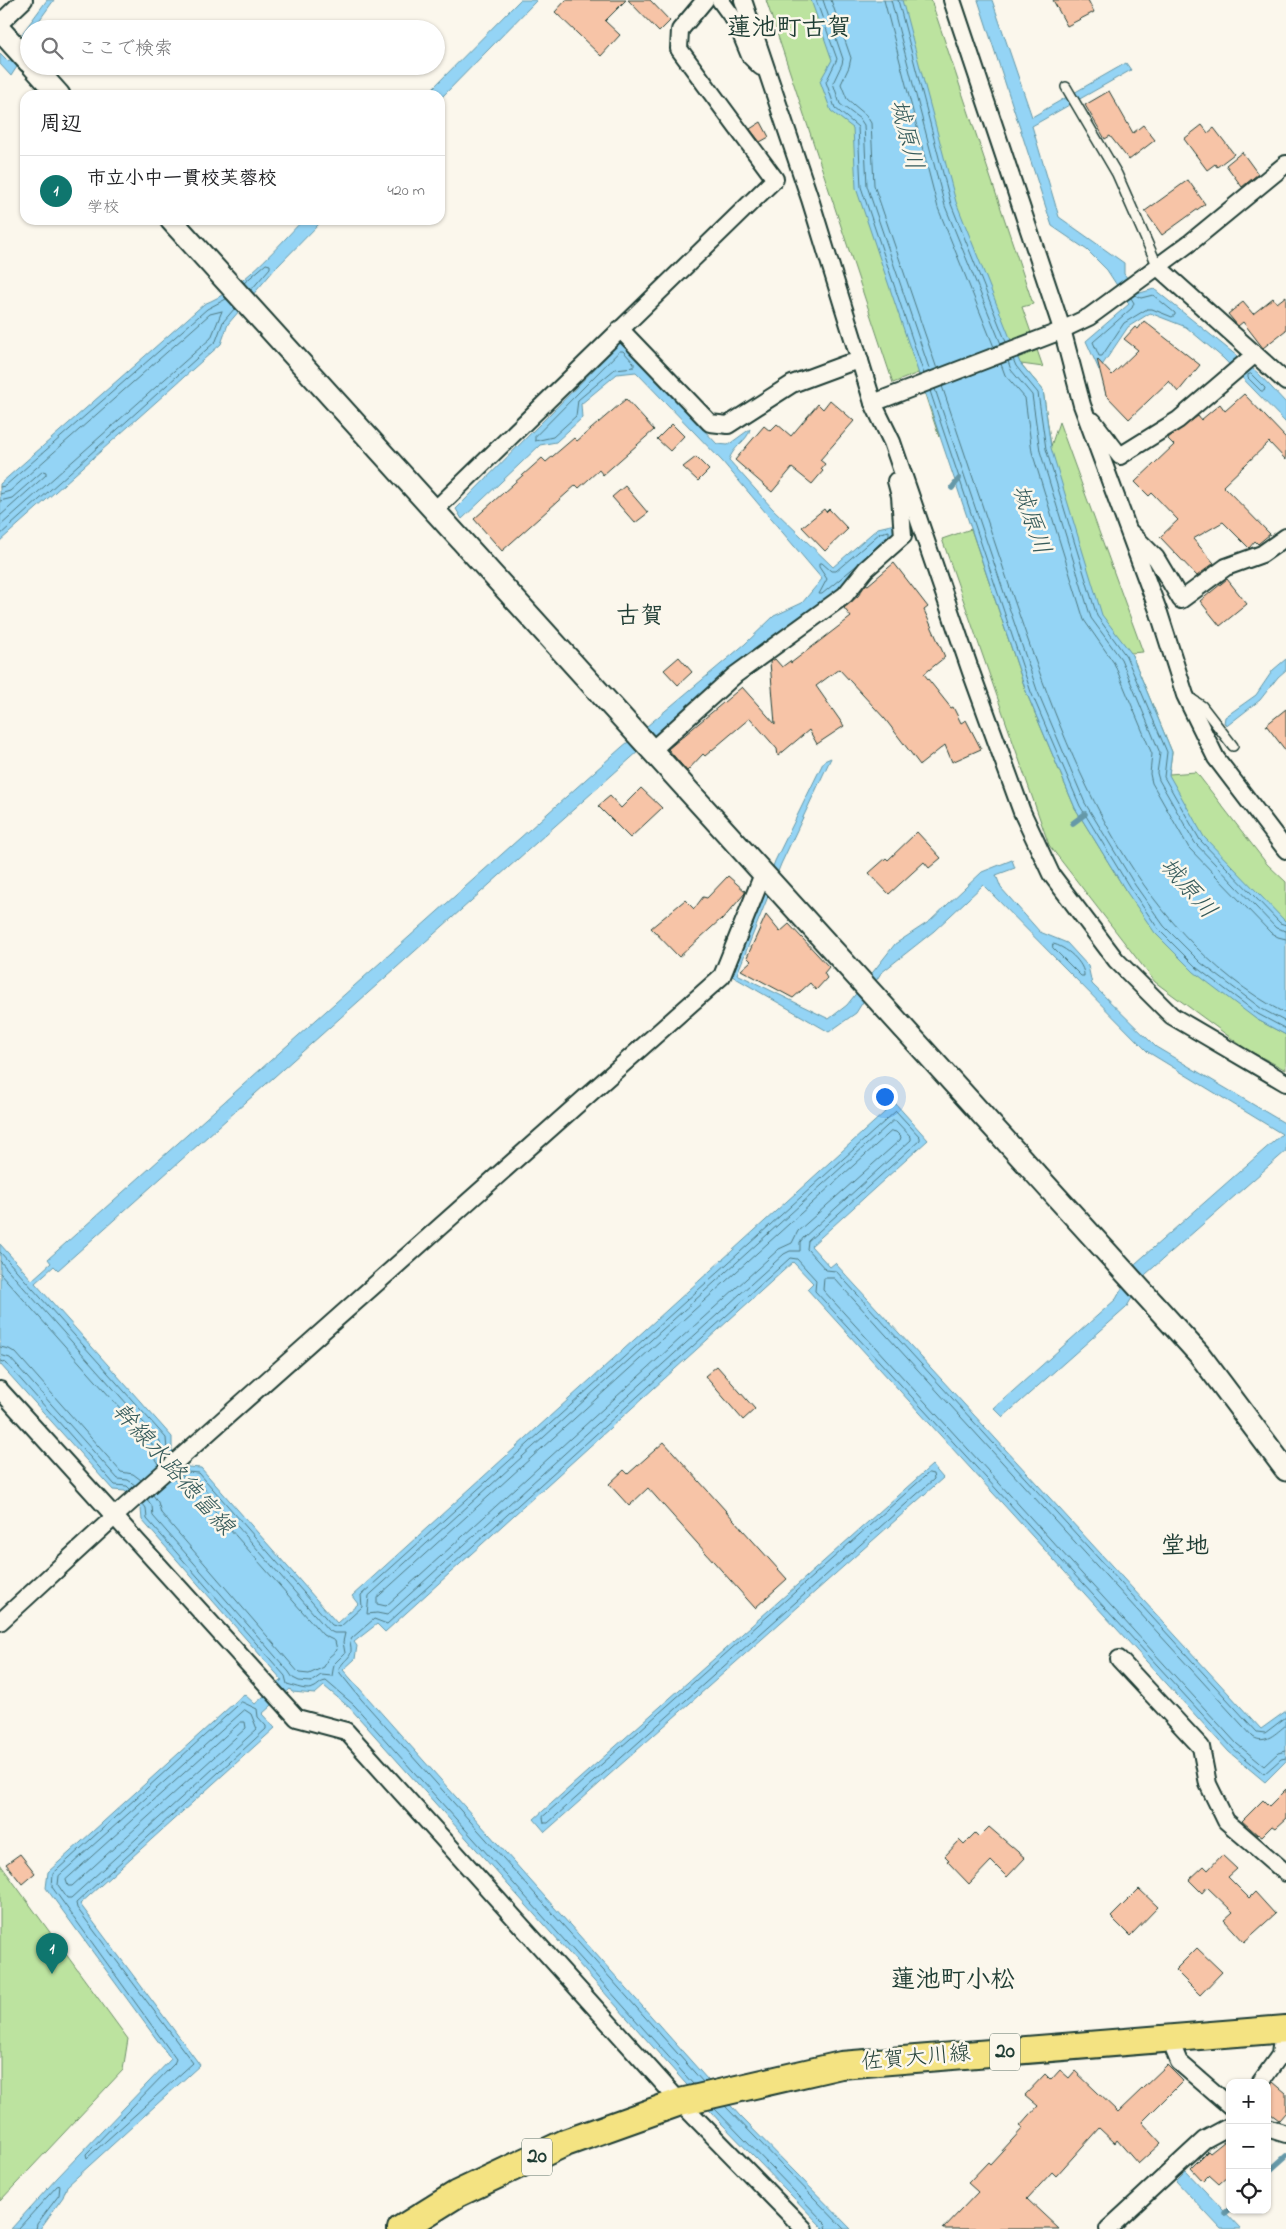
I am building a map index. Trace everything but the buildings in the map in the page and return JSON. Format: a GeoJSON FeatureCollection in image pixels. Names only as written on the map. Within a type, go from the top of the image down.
{"type":"FeatureCollection","features":[{"type":"Feature","properties":{"kind":"main road","name":"佐賀大川線"},"geometry":{"type":"LineString","coordinates":[[680,2102],[841,2065],[1284,2029]]}},
{"type":"Feature","properties":{"kind":"main road","name":"20"},"geometry":{"type":"LineString","coordinates":[[401,2229],[457,2194],[565,2143],[680,2102]]}},
{"type":"Feature","properties":{"kind":"street"},"geometry":{"type":"LineString","coordinates":[[0,23],[24,0]]}},
{"type":"Feature","properties":{"kind":"street"},"geometry":{"type":"LineString","coordinates":[[434,511],[775,179],[679,49],[680,30],[705,0]]}},
{"type":"Feature","properties":{"kind":"street"},"geometry":{"type":"LineString","coordinates":[[720,0],[736,22],[750,56],[768,74]]}},
{"type":"Feature","properties":{"kind":"street"},"geometry":{"type":"LineString","coordinates":[[743,0],[860,361],[878,400],[971,672],[1022,812],[1051,874],[1116,960],[1172,1016],[1286,1083]]}},
{"type":"Feature","properties":{"kind":"street"},"geometry":{"type":"LineString","coordinates":[[952,0],[1082,405],[1159,613],[1185,695],[1216,758],[1286,850]]}},
{"type":"Feature","properties":{"kind":"street"},"geometry":{"type":"LineString","coordinates":[[6,36],[20,52]]}},
{"type":"Feature","properties":{"kind":"street"},"geometry":{"type":"LineString","coordinates":[[41,75],[55,90]]}},
{"type":"Feature","properties":{"kind":"street"},"geometry":{"type":"LineString","coordinates":[[878,400],[1058,331],[1089,317],[1158,267],[1286,164]]}},
{"type":"Feature","properties":{"kind":"street"},"geometry":{"type":"LineString","coordinates":[[175,225],[1199,1354],[1286,1470]]}},
{"type":"Feature","properties":{"kind":"street"},"geometry":{"type":"LineString","coordinates":[[1158,267],[1251,358],[1286,382]]}},
{"type":"Feature","properties":{"kind":"street"},"geometry":{"type":"LineString","coordinates":[[620,329],[710,424],[728,425],[792,384],[846,364],[860,361]]}},
{"type":"Feature","properties":{"kind":"street"},"geometry":{"type":"LineString","coordinates":[[1082,405],[1120,456],[1178,420],[1251,358]]}},
{"type":"Feature","properties":{"kind":"street"},"geometry":{"type":"LineString","coordinates":[[649,748],[735,675],[844,595],[866,568],[903,536],[900,496],[889,461],[892,442]]}},
{"type":"Feature","properties":{"kind":"street"},"geometry":{"type":"LineString","coordinates":[[1128,529],[1156,558],[1182,600],[1226,567],[1262,554],[1286,537]]}},
{"type":"Feature","properties":{"kind":"street"},"geometry":{"type":"LineString","coordinates":[[0,1622],[120,1511],[722,976],[768,879]]}},
{"type":"Feature","properties":{"kind":"street"},"geometry":{"type":"LineString","coordinates":[[0,1390],[120,1511],[297,1718],[346,1731],[680,2102],[804,2229]]}},
{"type":"Feature","properties":{"kind":"street"},"geometry":{"type":"LineString","coordinates":[[1119,1659],[1201,1747],[1208,1784],[1226,1821],[1286,1872]]}},
{"type":"Feature","properties":{"kind":"street"},"geometry":{"type":"LineString","coordinates":[[1263,2079],[1280,2056],[1284,2029]]}},
{"type":"Feature","properties":{"kind":"street"},"geometry":{"type":"LineString","coordinates":[[1168,2038],[1179,2062],[1226,2103]]}},
{"type":"Feature","properties":{"kind":"street"},"geometry":{"type":"LineString","coordinates":[[1108,2229],[1204,2140],[1226,2128]]}},
{"type":"Feature","properties":{"kind":"street"},"geometry":{"type":"LineString","coordinates":[[1271,2129],[1286,2134]]}},
{"type":"Feature","properties":{"kind":"lane"},"geometry":{"type":"LineString","coordinates":[[1066,87],[1117,174],[1158,267]]}},
{"type":"Feature","properties":{"kind":"lane"},"geometry":{"type":"LineString","coordinates":[[1185,695],[1202,706],[1233,746]]}},
{"type":"Feature","properties":{"kind":"green space"},"geometry":{"type":"Polygon","coordinates":[[[766,0],[828,0],[939,437],[918,373],[893,383],[766,0]]]}},
{"type":"Feature","properties":{"kind":"green space"},"geometry":{"type":"Polygon","coordinates":[[[893,0],[931,0],[1033,304],[1022,307],[1043,367],[1021,364],[1043,390],[1051,446],[1059,422],[1143,652],[1131,653],[1172,752],[1169,774],[1196,772],[1267,864],[1286,882],[1286,934],[1178,837],[959,247],[893,0]]]}},
{"type":"Feature","properties":{"kind":"green space"},"geometry":{"type":"Polygon","coordinates":[[[971,529],[1027,694],[1075,808],[1126,891],[1256,1019],[1286,1035],[1286,1070],[1246,1049],[1155,982],[1049,845],[942,539],[971,529]]]}},
{"type":"Feature","properties":{"kind":"green space"},"geometry":{"type":"Polygon","coordinates":[[[0,1864],[128,2039],[123,2070],[0,2201],[0,1864]]]}},
{"type":"Feature","properties":{"kind":"water"},"geometry":{"type":"Polygon","coordinates":[[[47,0],[54,0],[40,20],[32,20],[47,0]]]}},
{"type":"Feature","properties":{"kind":"water"},"geometry":{"type":"Polygon","coordinates":[[[520,0],[537,0],[445,94],[445,90],[431,90],[520,0]]]}},
{"type":"Feature","properties":{"kind":"water","name":"城原川"},"geometry":{"type":"Polygon","coordinates":[[[811,0],[902,0],[956,202],[1020,363],[1043,390],[1051,448],[1102,615],[1131,653],[1172,752],[1169,775],[1204,837],[1286,922],[1286,1035],[1256,1019],[1194,972],[1155,933],[1126,891],[1075,808],[1027,694],[856,188],[853,128],[831,111],[820,81],[832,60],[811,0]]]}},
{"type":"Feature","properties":{"kind":"water"},"geometry":{"type":"Polygon","coordinates":[[[978,0],[992,0],[1032,117],[1126,63],[1131,70],[1032,126],[1059,217],[1124,263],[1124,274],[1140,293],[1154,289],[1258,373],[1286,403],[1286,423],[1223,358],[1186,327],[1150,313],[1128,327],[1099,370],[1086,341],[1129,304],[1107,270],[1087,250],[1052,226],[978,0]]]}},
{"type":"Feature","properties":{"kind":"water"},"geometry":{"type":"Polygon","coordinates":[[[20,39],[20,62],[11,76],[0,64],[0,53],[9,62],[20,39]]]}},
{"type":"Feature","properties":{"kind":"water"},"geometry":{"type":"Polygon","coordinates":[[[298,225],[318,225],[274,270],[228,324],[221,344],[0,541],[0,484],[204,304],[218,298],[231,289],[270,255],[298,225]]]}},
{"type":"Feature","properties":{"kind":"water","name":"幹線水路徳富線"},"geometry":{"type":"Polygon","coordinates":[[[621,342],[717,444],[728,445],[750,429],[729,460],[772,508],[833,567],[878,528],[895,524],[895,536],[841,587],[743,658],[58,1270],[54,1266],[35,1283],[172,1437],[172,1450],[188,1467],[201,1468],[337,1623],[358,1604],[352,1596],[895,1103],[928,1140],[811,1246],[830,1267],[835,1263],[1261,1729],[1286,1711],[1286,1761],[1265,1782],[1229,1752],[807,1289],[813,1283],[793,1262],[385,1632],[377,1624],[354,1642],[357,1646],[355,1659],[343,1670],[740,2116],[851,2229],[824,2229],[720,2122],[350,1708],[324,1686],[315,1694],[292,1692],[290,1689],[262,1714],[275,1728],[80,1904],[200,2065],[67,2186],[63,2197],[40,2229],[11,2229],[171,2059],[46,1888],[48,1872],[244,1694],[255,1704],[282,1680],[142,1520],[141,1509],[125,1491],[113,1490],[0,1364],[0,1244],[32,1280],[51,1263],[48,1259],[622,747],[745,644],[774,616],[802,603],[822,579],[722,461],[636,372],[617,374],[581,404],[582,418],[556,442],[540,445],[462,519],[456,509],[621,342]]]}},
{"type":"Feature","properties":{"kind":"water"},"geometry":{"type":"Polygon","coordinates":[[[1286,659],[1286,670],[1260,700],[1228,725],[1224,723],[1225,717],[1256,695],[1273,670],[1286,659]]]}},
{"type":"Feature","properties":{"kind":"water"},"geometry":{"type":"Polygon","coordinates":[[[831,758],[781,864],[737,974],[829,1019],[847,1005],[895,944],[930,921],[982,872],[1012,860],[1015,868],[996,875],[1001,888],[1040,932],[1067,943],[1088,966],[1092,984],[1156,1047],[1286,1124],[1286,1151],[1146,1274],[1126,1308],[1003,1417],[994,1408],[1116,1299],[1136,1263],[1282,1134],[1148,1052],[983,885],[934,931],[881,973],[856,1013],[829,1032],[732,976],[775,861],[824,761],[831,758]]]}},
{"type":"Feature","properties":{"kind":"water"},"geometry":{"type":"Polygon","coordinates":[[[932,1465],[943,1478],[545,1832],[534,1819],[932,1465]]]}},
{"type":"Feature","properties":{"kind":"water"},"geometry":{"type":"Polygon","coordinates":[[[1186,2171],[1241,2229],[1221,2229],[1176,2181],[1186,2171]]]}},
{"type":"Feature","properties":{"kind":"waterway"},"geometry":{"type":"LineString","coordinates":[[952,488],[959,479]]}},
{"type":"Feature","properties":{"kind":"waterway"},"geometry":{"type":"LineString","coordinates":[[1073,823],[1085,814]]}},
{"type":"Feature","properties":{"kind":"waterway"},"geometry":{"type":"LineString","coordinates":[[1271,2169],[1286,2156]]}},
{"type":"Feature","properties":{"kind":"place","name":"市立小中一貫校芙蓉校"},"geometry":{"type":"Point","coordinates":[52,1974]}},
{"type":"Feature","properties":{"kind":"district","name":"蓮池町古賀"},"geometry":{"type":"Point","coordinates":[789,29]}},
{"type":"Feature","properties":{"kind":"district","name":"古賀"},"geometry":{"type":"Point","coordinates":[640,617]}},
{"type":"Feature","properties":{"kind":"district","name":"堂地"},"geometry":{"type":"Point","coordinates":[1185,1547]}},
{"type":"Feature","properties":{"kind":"district","name":"蓮池町小松"},"geometry":{"type":"Point","coordinates":[953,1981]}}]}
